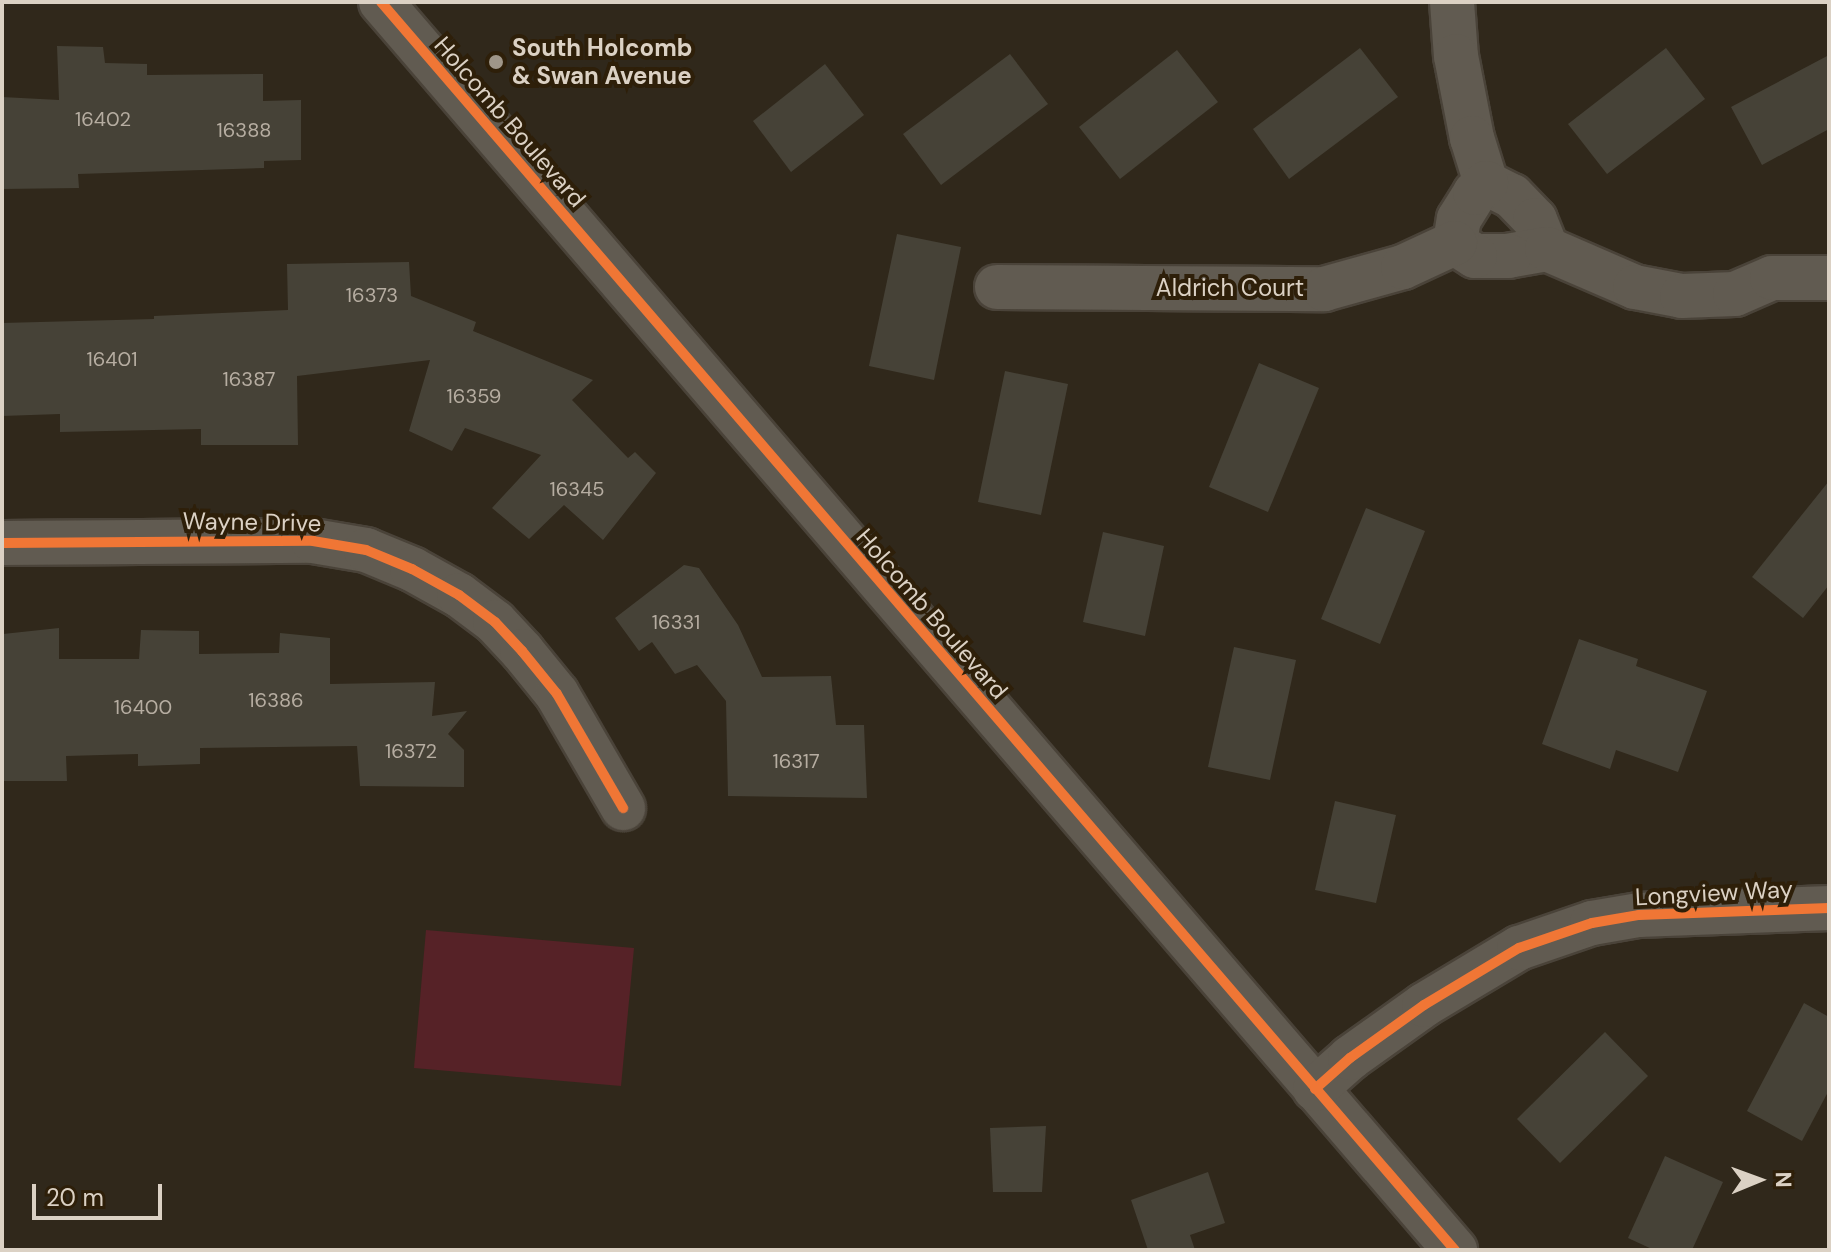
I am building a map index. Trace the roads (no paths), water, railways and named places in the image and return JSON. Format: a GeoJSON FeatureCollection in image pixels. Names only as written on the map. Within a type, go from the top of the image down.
{"type":"FeatureCollection","features":[{"type":"Feature","properties":{"kind":"street","name":"Holcomb Boulevard"},"geometry":{"type":"LineString","coordinates":[[381,2],[1455,1250]]}},
{"type":"Feature","properties":{"kind":"street"},"geometry":{"type":"LineString","coordinates":[[1452,2],[1459,70],[1472,138],[1486,183],[1512,196],[1535,220],[1547,249]]}},
{"type":"Feature","properties":{"kind":"street"},"geometry":{"type":"LineString","coordinates":[[1486,183],[1475,193],[1459,219],[1455,243],[1475,256],[1509,256],[1547,249],[1635,287],[1682,296],[1735,294],[1772,278],[1829,278]]}},
{"type":"Feature","properties":{"kind":"street","name":"Aldrich Court"},"geometry":{"type":"LineString","coordinates":[[997,287],[1324,289],[1403,267],[1455,243]]}},
{"type":"Feature","properties":{"kind":"street","name":"Wayne Drive"},"geometry":{"type":"LineString","coordinates":[[2,543],[313,541],[366,550],[412,569],[459,595],[495,622],[522,651],[557,694],[623,808]]}},
{"type":"Feature","properties":{"kind":"street","name":"Longview Way"},"geometry":{"type":"LineString","coordinates":[[1315,1089],[1350,1058],[1424,1005],[1519,948],[1592,923],[1639,915],[1829,908]]}},
{"type":"Feature","properties":{"kind":"place","name":"South Holcomb & Swan Avenue"},"geometry":{"type":"Point","coordinates":[496,62]}}]}
